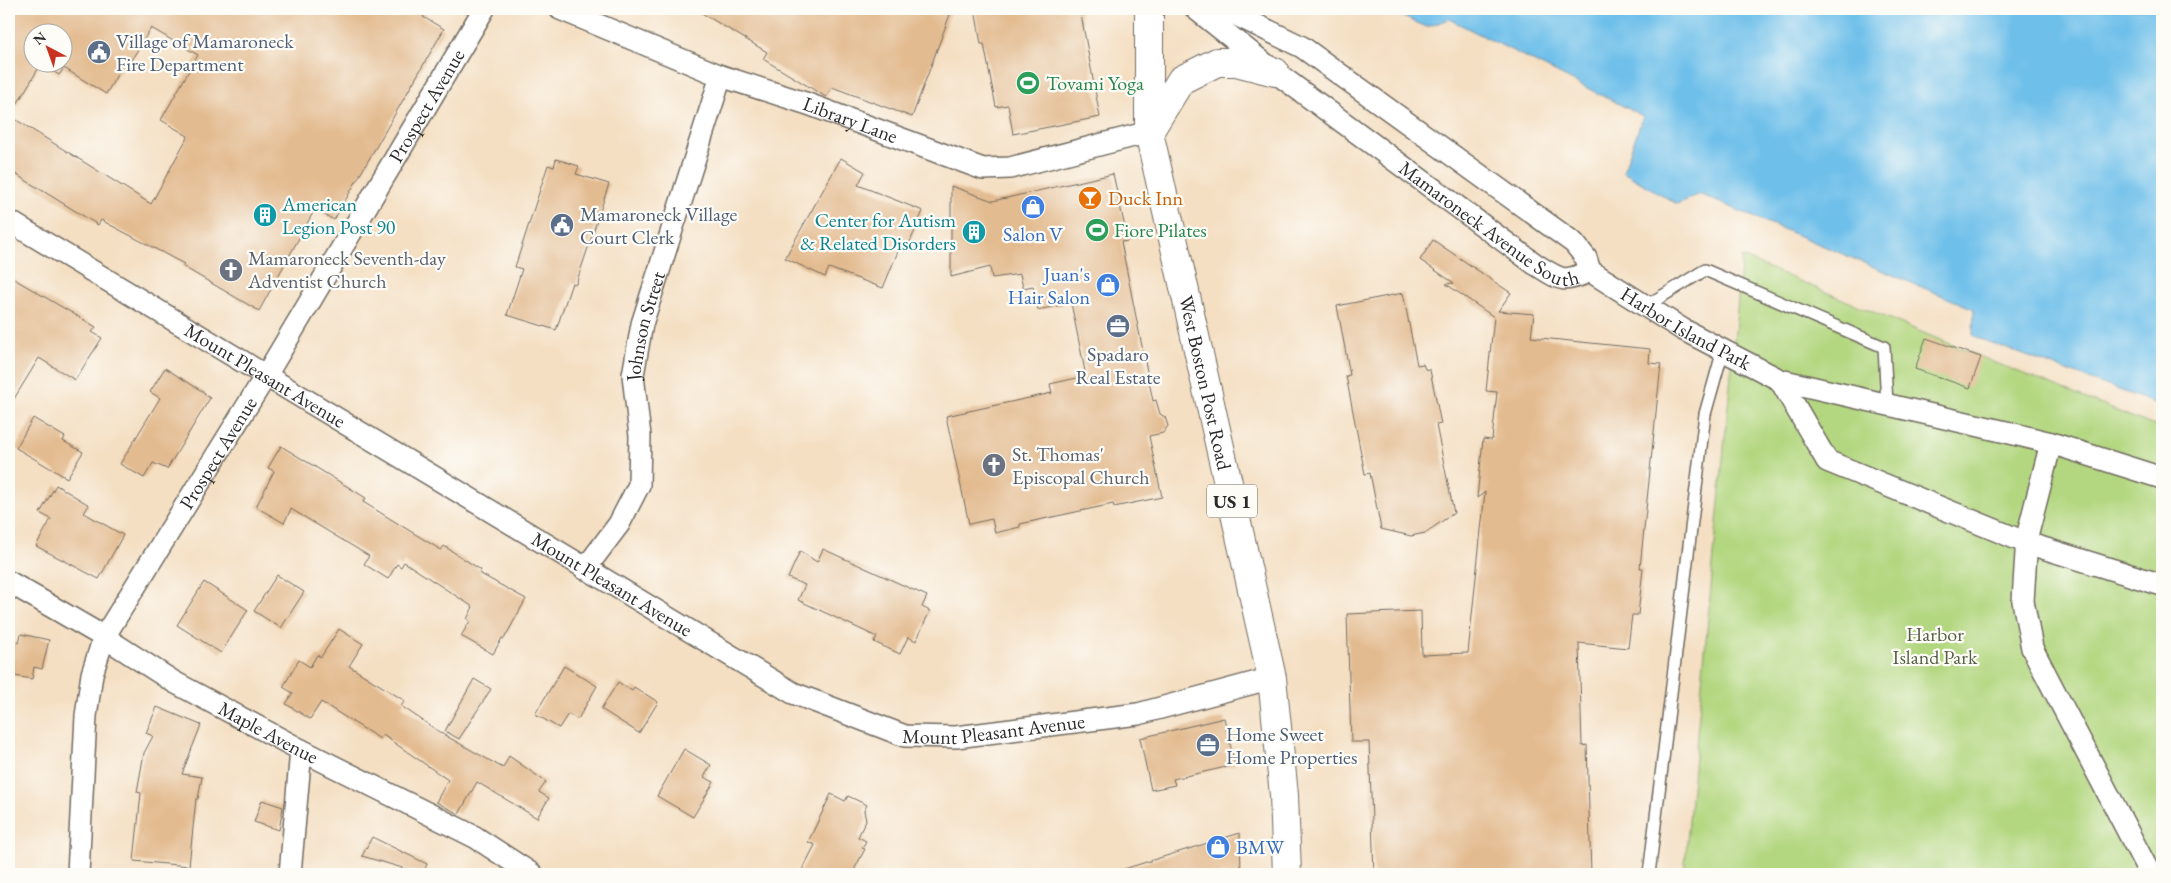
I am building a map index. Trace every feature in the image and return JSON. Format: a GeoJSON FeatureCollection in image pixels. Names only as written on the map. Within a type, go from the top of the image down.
{"type":"FeatureCollection","features":[{"type":"Feature","properties":{"kind":"main road","name":"West Boston Post Road"},"geometry":{"type":"LineString","coordinates":[[1149,9],[1149,132],[1272,678],[1284,794],[1287,874]]}},
{"type":"Feature","properties":{"kind":"main road"},"geometry":{"type":"LineString","coordinates":[[1149,132],[1181,80],[1217,62],[1236,62],[1275,72]]}},
{"type":"Feature","properties":{"kind":"street","name":"Prospect Avenue"},"geometry":{"type":"LineString","coordinates":[[78,874],[86,716],[92,674],[104,637],[265,377],[484,9]]}},
{"type":"Feature","properties":{"kind":"street","name":"Library Lane"},"geometry":{"type":"LineString","coordinates":[[560,9],[720,76],[817,108],[983,169],[1010,168],[1149,132]]}},
{"type":"Feature","properties":{"kind":"street","name":"Mamaroneck Avenue South"},"geometry":{"type":"LineString","coordinates":[[1196,9],[1275,72],[1535,264],[1557,278],[1571,280],[1590,271],[1586,258],[1574,243],[1302,47],[1224,9]]}},
{"type":"Feature","properties":{"kind":"street","name":"Johnson Street"},"geometry":{"type":"LineString","coordinates":[[585,569],[619,524],[639,484],[640,436],[633,375],[642,324],[720,76]]}},
{"type":"Feature","properties":{"kind":"street","name":"Mount Pleasant Avenue"},"geometry":{"type":"LineString","coordinates":[[9,220],[265,377],[792,693],[905,736],[956,737],[1138,714],[1272,678]]}},
{"type":"Feature","properties":{"kind":"street","name":"Harbor Island Park"},"geometry":{"type":"LineString","coordinates":[[1590,271],[1682,329],[1780,380],[2051,443],[2162,478]]}},
{"type":"Feature","properties":{"kind":"street"},"geometry":{"type":"LineString","coordinates":[[1780,380],[1827,462],[2027,543],[2162,585]]}},
{"type":"Feature","properties":{"kind":"street"},"geometry":{"type":"LineString","coordinates":[[2051,443],[2027,543],[2023,601],[2032,648],[2150,874]]}},
{"type":"Feature","properties":{"kind":"street","name":"Maple Avenue"},"geometry":{"type":"LineString","coordinates":[[9,582],[104,637],[174,682],[301,750],[475,837],[532,874]]}},
{"type":"Feature","properties":{"kind":"street"},"geometry":{"type":"LineString","coordinates":[[290,874],[301,750]]}},
{"type":"Feature","properties":{"kind":"lane"},"geometry":{"type":"LineString","coordinates":[[1646,306],[1705,270],[1884,347],[1888,404]]}},
{"type":"Feature","properties":{"kind":"lane"},"geometry":{"type":"LineString","coordinates":[[1649,874],[1705,414],[1723,350]]}},
{"type":"Feature","properties":{"kind":"green space","name":"Harbor Island Park"},"geometry":{"type":"Polygon","coordinates":[[[1742,257],[1981,357],[2162,429],[2162,874],[1684,874],[1742,257]]]}},
{"type":"Feature","properties":{"kind":"water"},"geometry":{"type":"Polygon","coordinates":[[[1384,9],[2162,9],[2162,406],[1983,340],[1973,335],[1974,309],[1699,194],[1677,204],[1623,172],[1643,116],[1449,19],[1427,27],[1384,9]]]}},
{"type":"Feature","properties":{"kind":"building"},"geometry":{"type":"Polygon","coordinates":[[[9,9],[428,9],[423,17],[444,29],[334,220],[315,209],[259,311],[182,266],[184,264],[101,220],[98,225],[9,170],[9,9]],[[22,22],[22,72],[36,72],[10,116],[151,204],[188,136],[161,120],[198,55],[151,28],[126,69],[122,66],[106,94],[70,72],[72,72],[72,22],[22,22]]]}},
{"type":"Feature","properties":{"kind":"building"},"geometry":{"type":"Polygon","coordinates":[[[695,9],[952,9],[912,117],[832,87],[826,97],[763,59],[767,52],[695,9]]]}},
{"type":"Feature","properties":{"kind":"building"},"geometry":{"type":"Polygon","coordinates":[[[975,9],[1080,9],[1100,117],[1013,134],[1008,105],[996,107],[975,9]]]}},
{"type":"Feature","properties":{"kind":"building"},"geometry":{"type":"Polygon","coordinates":[[[841,158],[865,172],[858,185],[923,211],[908,247],[901,244],[883,288],[829,268],[825,277],[785,258],[841,158]]]}},
{"type":"Feature","properties":{"kind":"building","name":"Mamaroneck Village Court Clerk"},"geometry":{"type":"Polygon","coordinates":[[[556,159],[579,166],[576,174],[609,184],[576,284],[572,283],[556,330],[507,315],[522,269],[515,267],[548,165],[554,167],[556,159]]]}},
{"type":"Feature","properties":{"kind":"building"},"geometry":{"type":"Polygon","coordinates":[[[1113,174],[1128,241],[1121,242],[1153,401],[1156,400],[1160,414],[1165,417],[1168,426],[1163,433],[1149,436],[1162,497],[1114,507],[1113,504],[1020,524],[1020,527],[995,533],[992,519],[969,524],[946,416],[1052,393],[1050,384],[1086,376],[1071,303],[1038,310],[1033,286],[1023,288],[1020,274],[992,278],[990,267],[951,277],[951,186],[993,201],[1113,174]]]}},
{"type":"Feature","properties":{"kind":"building"},"geometry":{"type":"Polygon","coordinates":[[[1433,240],[1511,293],[1498,311],[1534,314],[1531,337],[1650,349],[1649,363],[1661,364],[1640,568],[1643,568],[1638,615],[1632,615],[1628,648],[1579,643],[1582,746],[1587,745],[1591,874],[1374,874],[1369,742],[1351,742],[1347,614],[1421,611],[1422,655],[1468,653],[1485,492],[1477,498],[1483,439],[1492,440],[1497,392],[1486,391],[1494,317],[1446,284],[1454,283],[1420,260],[1433,240]]]}},
{"type":"Feature","properties":{"kind":"building"},"geometry":{"type":"Polygon","coordinates":[[[9,276],[96,327],[92,332],[102,338],[75,380],[39,358],[9,407],[9,276]]]}},
{"type":"Feature","properties":{"kind":"building"},"geometry":{"type":"Polygon","coordinates":[[[1403,293],[1417,365],[1423,364],[1425,369],[1430,370],[1441,424],[1436,425],[1454,513],[1425,533],[1411,536],[1381,529],[1370,473],[1365,474],[1346,376],[1350,375],[1337,306],[1403,293]]]}},
{"type":"Feature","properties":{"kind":"building"},"geometry":{"type":"Polygon","coordinates":[[[1926,338],[1981,357],[1970,388],[1915,369],[1926,338]]]}},
{"type":"Feature","properties":{"kind":"building"},"geometry":{"type":"Polygon","coordinates":[[[165,368],[210,398],[167,469],[153,463],[144,478],[120,464],[160,398],[150,392],[165,368]]]}},
{"type":"Feature","properties":{"kind":"building"},"geometry":{"type":"Polygon","coordinates":[[[33,418],[65,437],[63,441],[83,452],[67,478],[16,448],[33,418]]]}},
{"type":"Feature","properties":{"kind":"building"},"geometry":{"type":"Polygon","coordinates":[[[281,446],[366,498],[363,502],[441,550],[444,546],[481,570],[479,573],[526,599],[504,639],[502,638],[493,654],[461,636],[470,621],[467,619],[473,607],[404,562],[401,567],[397,564],[388,579],[364,564],[369,556],[291,509],[284,523],[256,507],[274,471],[268,468],[281,446]]]}},
{"type":"Feature","properties":{"kind":"building"},"geometry":{"type":"Polygon","coordinates":[[[56,485],[89,505],[84,513],[123,535],[99,579],[36,546],[51,519],[40,513],[56,485]]]}},
{"type":"Feature","properties":{"kind":"building"},"geometry":{"type":"Polygon","coordinates":[[[823,549],[927,596],[922,607],[930,611],[916,641],[908,637],[900,654],[874,642],[877,637],[798,600],[805,585],[788,578],[800,551],[817,562],[823,549]]]}},
{"type":"Feature","properties":{"kind":"building"},"geometry":{"type":"Polygon","coordinates":[[[277,575],[304,592],[281,628],[254,611],[277,575]]]}},
{"type":"Feature","properties":{"kind":"building"},"geometry":{"type":"Polygon","coordinates":[[[204,582],[248,610],[221,653],[177,625],[204,582]]]}},
{"type":"Feature","properties":{"kind":"building"},"geometry":{"type":"Polygon","coordinates":[[[339,629],[363,644],[349,666],[405,701],[401,706],[441,733],[503,768],[509,756],[546,782],[539,792],[549,798],[537,818],[477,782],[459,814],[436,802],[448,780],[383,735],[380,739],[321,702],[310,719],[286,704],[293,693],[283,687],[299,660],[310,667],[317,655],[321,657],[339,629]]]}},
{"type":"Feature","properties":{"kind":"building"},"geometry":{"type":"Polygon","coordinates":[[[21,634],[49,640],[42,669],[34,667],[32,679],[9,675],[9,641],[19,643],[21,634]]]}},
{"type":"Feature","properties":{"kind":"building"},"geometry":{"type":"Polygon","coordinates":[[[564,666],[597,686],[578,719],[568,714],[559,728],[535,714],[564,666]]]}},
{"type":"Feature","properties":{"kind":"building"},"geometry":{"type":"Polygon","coordinates":[[[474,679],[491,689],[459,739],[445,731],[474,679]]]}},
{"type":"Feature","properties":{"kind":"building"},"geometry":{"type":"Polygon","coordinates":[[[618,682],[632,691],[634,687],[658,702],[639,733],[601,709],[618,682]]]}},
{"type":"Feature","properties":{"kind":"building"},"geometry":{"type":"Polygon","coordinates":[[[157,707],[201,725],[182,774],[202,777],[198,799],[196,799],[189,866],[134,861],[141,793],[137,792],[144,753],[153,736],[146,733],[157,707]]]}},
{"type":"Feature","properties":{"kind":"building"},"geometry":{"type":"Polygon","coordinates":[[[1224,718],[1235,765],[1173,779],[1175,785],[1151,790],[1140,738],[1224,718]]]}},
{"type":"Feature","properties":{"kind":"building"},"geometry":{"type":"Polygon","coordinates":[[[684,749],[711,765],[704,777],[714,782],[693,817],[657,796],[684,749]]]}},
{"type":"Feature","properties":{"kind":"building"},"geometry":{"type":"Polygon","coordinates":[[[831,794],[845,801],[848,796],[867,805],[864,811],[866,820],[858,837],[866,841],[862,848],[865,849],[852,874],[800,874],[815,845],[808,842],[831,794]]]}},
{"type":"Feature","properties":{"kind":"building"},"geometry":{"type":"Polygon","coordinates":[[[262,800],[283,807],[279,830],[254,822],[262,800]]]}},
{"type":"Feature","properties":{"kind":"building","name":"BMW"},"geometry":{"type":"Polygon","coordinates":[[[1240,833],[1241,874],[1124,874],[1124,869],[1240,833]]]}},
{"type":"Feature","properties":{"kind":"building"},"geometry":{"type":"Polygon","coordinates":[[[372,837],[427,864],[423,874],[362,856],[372,837]]]}},
{"type":"Feature","properties":{"kind":"place","name":"Village of Mamaroneck Fire Department"},"geometry":{"type":"Point","coordinates":[99,52]}},
{"type":"Feature","properties":{"kind":"place","name":"Tovami Yoga"},"geometry":{"type":"Point","coordinates":[1028,83]}},
{"type":"Feature","properties":{"kind":"place","name":"Duck Inn"},"geometry":{"type":"Point","coordinates":[1090,198]}},
{"type":"Feature","properties":{"kind":"place","name":"Salon V"},"geometry":{"type":"Point","coordinates":[1033,207]}},
{"type":"Feature","properties":{"kind":"place","name":"American Legion Post 90"},"geometry":{"type":"Point","coordinates":[265,215]}},
{"type":"Feature","properties":{"kind":"place","name":"Mamaroneck Village Court Clerk"},"geometry":{"type":"Point","coordinates":[562,225]}},
{"type":"Feature","properties":{"kind":"place","name":"Fiore Pilates"},"geometry":{"type":"Point","coordinates":[1097,230]}},
{"type":"Feature","properties":{"kind":"place","name":"Center for Autism & Related Disorders"},"geometry":{"type":"Point","coordinates":[974,232]}},
{"type":"Feature","properties":{"kind":"place","name":"Mamaroneck Seventh-day Adventist Church"},"geometry":{"type":"Point","coordinates":[231,270]}},
{"type":"Feature","properties":{"kind":"place","name":"Juan's Hair Salon"},"geometry":{"type":"Point","coordinates":[1108,285]}},
{"type":"Feature","properties":{"kind":"place","name":"Spadaro Real Estate"},"geometry":{"type":"Point","coordinates":[1118,326]}},
{"type":"Feature","properties":{"kind":"place","name":"St. Thomas' Episcopal Church"},"geometry":{"type":"Point","coordinates":[994,465]}},
{"type":"Feature","properties":{"kind":"place","name":"Home Sweet Home Properties"},"geometry":{"type":"Point","coordinates":[1208,745]}},
{"type":"Feature","properties":{"kind":"place","name":"BMW"},"geometry":{"type":"Point","coordinates":[1218,847]}}]}
